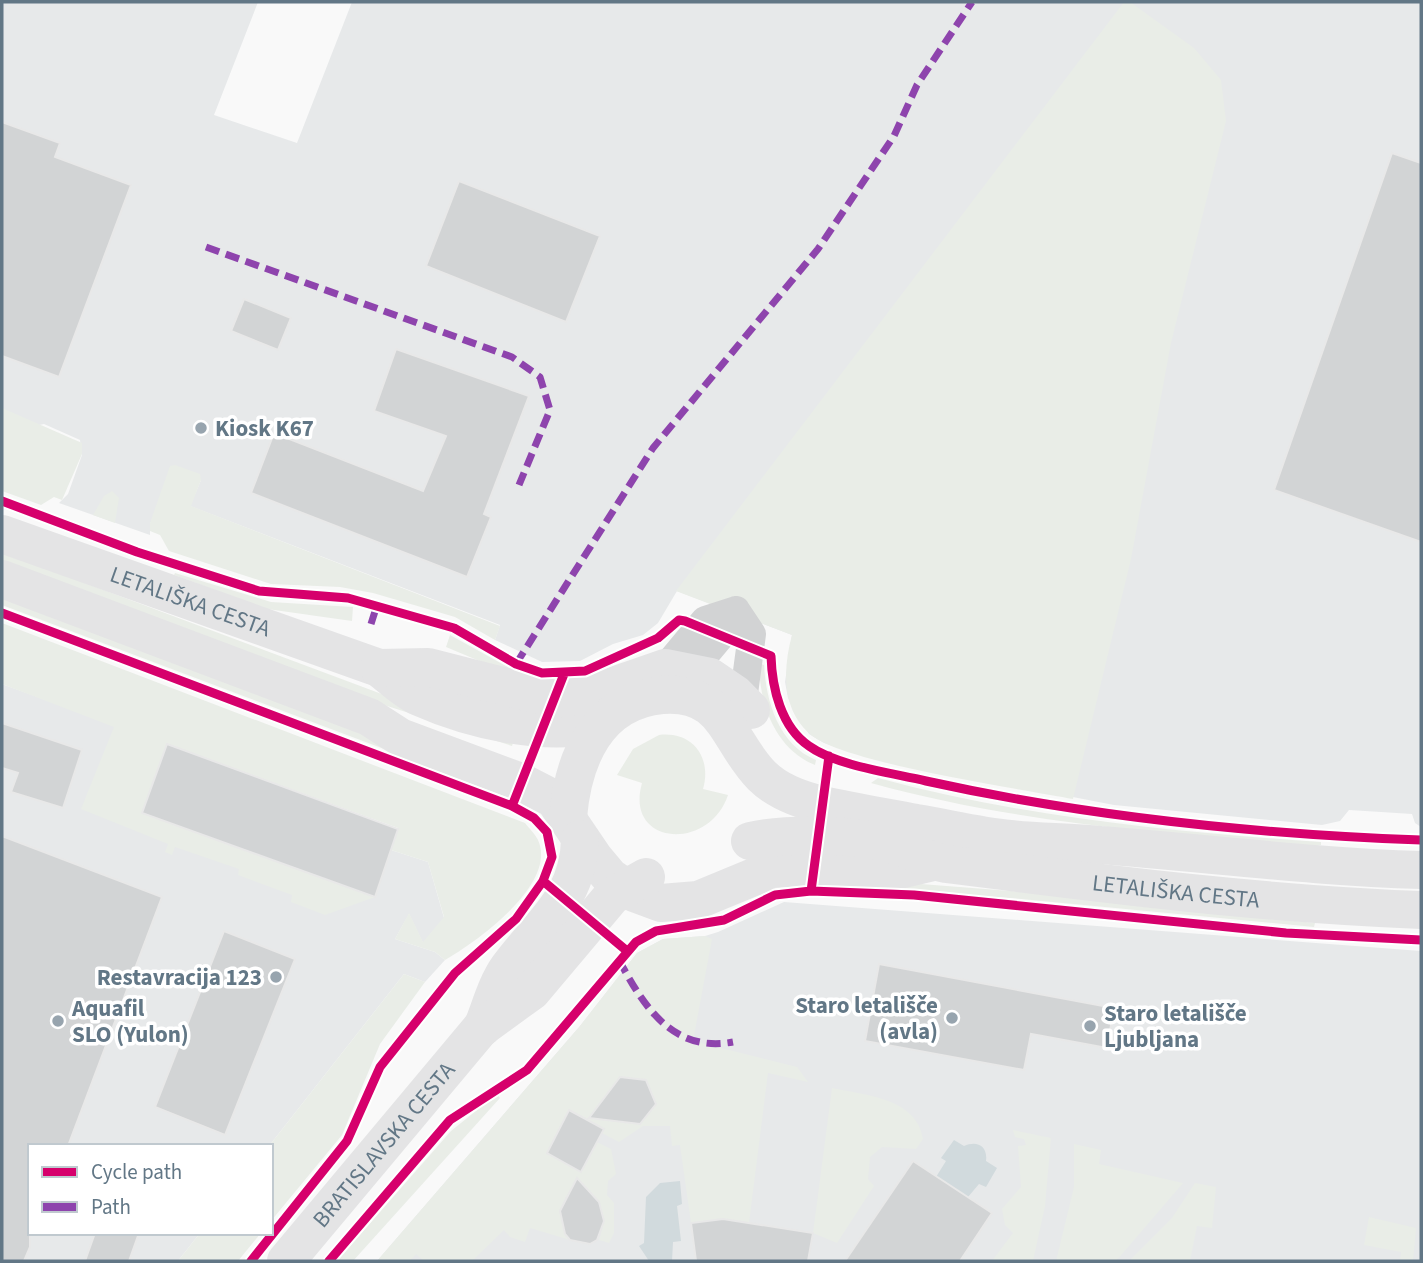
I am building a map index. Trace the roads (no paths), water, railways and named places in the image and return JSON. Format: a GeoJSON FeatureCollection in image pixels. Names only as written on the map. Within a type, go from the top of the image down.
{"type":"FeatureCollection","features":[{"type":"Feature","properties":{"kind":"main road","name":"LETALIŠKA CESTA"},"geometry":{"type":"LineString","coordinates":[[2,534],[379,668],[417,696],[501,723],[561,730],[599,724],[676,678]]}},
{"type":"Feature","properties":{"kind":"main road","name":"LETALIŠKA CESTA"},"geometry":{"type":"LineString","coordinates":[[2,579],[369,718],[400,737],[541,791],[616,846],[637,866],[647,888]]}},
{"type":"Feature","properties":{"kind":"main road","name":"LETALIŠKA CESTA"},"geometry":{"type":"LineString","coordinates":[[379,668],[428,667],[554,699],[676,678],[710,677],[743,701],[770,746],[786,762],[826,783],[1100,845]]}},
{"type":"Feature","properties":{"kind":"main road","name":"LETALIŠKA CESTA"},"geometry":{"type":"LineString","coordinates":[[676,678],[689,698],[715,710],[731,728],[760,774],[771,784],[823,805],[1009,839],[1228,858],[1421,870]]}},
{"type":"Feature","properties":{"kind":"main road","name":"LETALIŠKA CESTA"},"geometry":{"type":"LineString","coordinates":[[599,724],[586,744],[573,812],[602,868],[647,888],[698,900],[773,869],[814,866],[895,871],[933,862]]}},
{"type":"Feature","properties":{"kind":"main road","name":"LETALIŠKA CESTA"},"geometry":{"type":"LineString","coordinates":[[750,841],[764,816],[771,784],[770,746]]}},
{"type":"Feature","properties":{"kind":"main road","name":"BRATISLAVSKA CESTA"},"geometry":{"type":"LineString","coordinates":[[481,1028],[506,970],[571,888],[580,855],[573,812]]}},
{"type":"Feature","properties":{"kind":"main road","name":"LETALIŠKA CESTA"},"geometry":{"type":"LineString","coordinates":[[647,888],[709,870],[750,841],[790,834],[819,835],[896,846],[933,862],[1157,890],[1421,910]]}},
{"type":"Feature","properties":{"kind":"main road","name":"BRATISLAVSKA CESTA"},"geometry":{"type":"LineString","coordinates":[[286,1261],[481,1028],[532,991],[590,920],[647,888]]}},
{"type":"Feature","properties":{"kind":"street"},"geometry":{"type":"LineString","coordinates":[[676,678],[736,610],[752,634],[743,701]]}},
{"type":"Feature","properties":{"kind":"place","name":"Kiosk K67"},"geometry":{"type":"Point","coordinates":[201,428]}},
{"type":"Feature","properties":{"kind":"place","name":"Restavracija 123"},"geometry":{"type":"Point","coordinates":[276,977]}},
{"type":"Feature","properties":{"kind":"place","name":"Staro letališče (avla)"},"geometry":{"type":"Point","coordinates":[952,1018]}},
{"type":"Feature","properties":{"kind":"place","name":"Aquafil SLO (Yulon)"},"geometry":{"type":"Point","coordinates":[58,1021]}},
{"type":"Feature","properties":{"kind":"place","name":"Staro letališče Ljubljana"},"geometry":{"type":"Point","coordinates":[1090,1026]}}]}
